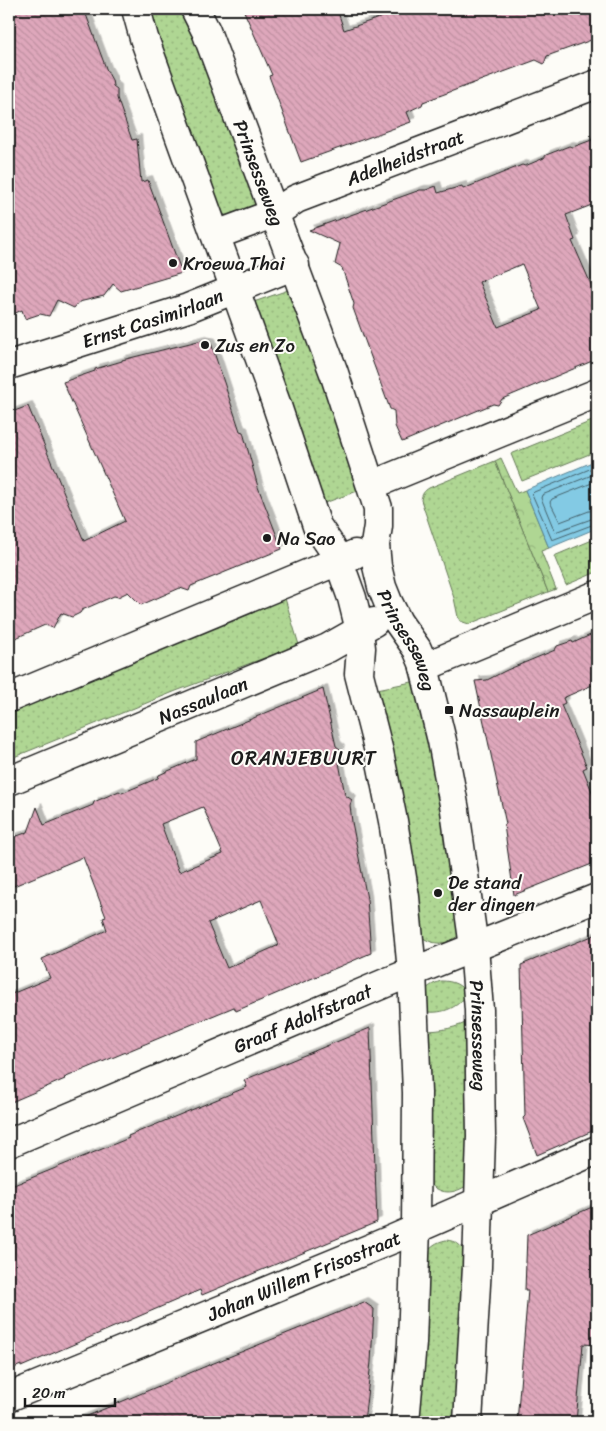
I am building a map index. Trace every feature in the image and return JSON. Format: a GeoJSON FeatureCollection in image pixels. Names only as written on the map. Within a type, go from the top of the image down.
{"type":"FeatureCollection","features":[{"type":"Feature","properties":{"kind":"street","name":"Prinsesseweg"},"geometry":{"type":"LineString","coordinates":[[136,9],[144,38],[236,289],[317,526],[338,560],[352,598],[361,648],[359,674],[379,752],[393,821],[405,896],[412,972],[417,1093],[416,1228],[412,1343],[405,1422]]}},
{"type":"Feature","properties":{"kind":"street","name":"Prinsesseweg"},"geometry":{"type":"LineString","coordinates":[[195,9],[206,31],[295,265],[372,485],[378,508],[375,546],[382,588],[393,612],[417,649],[424,667],[442,741],[466,879],[479,1010],[481,1072],[479,1201],[474,1333],[468,1422]]}},
{"type":"Feature","properties":{"kind":"street","name":"Adelheidstraat"},"geometry":{"type":"LineString","coordinates":[[216,235],[275,213],[296,199],[597,84]]}},
{"type":"Feature","properties":{"kind":"street","name":"Ernst Casimirlaan"},"geometry":{"type":"LineString","coordinates":[[9,365],[188,308],[295,265]]}},
{"type":"Feature","properties":{"kind":"street"},"geometry":{"type":"LineString","coordinates":[[372,485],[597,393]]}},
{"type":"Feature","properties":{"kind":"street"},"geometry":{"type":"LineString","coordinates":[[9,698],[375,546]]}},
{"type":"Feature","properties":{"kind":"street"},"geometry":{"type":"LineString","coordinates":[[424,667],[597,596]]}},
{"type":"Feature","properties":{"kind":"street","name":"Nassaulaan"},"geometry":{"type":"LineString","coordinates":[[9,781],[328,648],[393,612]]}},
{"type":"Feature","properties":{"kind":"street","name":"Graaf Adolfstraat"},"geometry":{"type":"LineString","coordinates":[[9,1142],[412,972],[597,898]]}},
{"type":"Feature","properties":{"kind":"street","name":"Johan Willem Frisostraat"},"geometry":{"type":"LineString","coordinates":[[9,1397],[416,1228],[597,1150]]}},
{"type":"Feature","properties":{"kind":"green space"},"geometry":{"type":"Polygon","coordinates":[[[144,9],[186,9],[257,203],[244,216],[228,216],[217,210],[144,9]]]}},
{"type":"Feature","properties":{"kind":"green space"},"geometry":{"type":"Polygon","coordinates":[[[294,288],[363,489],[319,505],[248,304],[294,288]]]}},
{"type":"Feature","properties":{"kind":"green space"},"geometry":{"type":"Polygon","coordinates":[[[597,419],[597,451],[522,481],[511,454],[597,419]]]}},
{"type":"Feature","properties":{"kind":"green space"},"geometry":{"type":"Polygon","coordinates":[[[501,458],[517,493],[525,490],[549,548],[541,551],[556,589],[548,592],[495,461],[501,458]]]}},
{"type":"Feature","properties":{"kind":"green space"},"geometry":{"type":"Polygon","coordinates":[[[495,461],[548,592],[469,624],[460,621],[458,617],[454,598],[421,500],[423,493],[429,488],[495,461]]]}},
{"type":"Feature","properties":{"kind":"green space"},"geometry":{"type":"Polygon","coordinates":[[[597,538],[597,572],[566,585],[554,556],[597,538]]]}},
{"type":"Feature","properties":{"kind":"green space"},"geometry":{"type":"Polygon","coordinates":[[[284,595],[299,645],[176,691],[9,759],[9,711],[284,595]]]}},
{"type":"Feature","properties":{"kind":"green space"},"geometry":{"type":"Polygon","coordinates":[[[417,681],[464,929],[454,939],[443,943],[431,942],[419,935],[372,690],[417,681]]]}},
{"type":"Feature","properties":{"kind":"green space"},"geometry":{"type":"Polygon","coordinates":[[[441,981],[456,984],[468,994],[458,1004],[448,1010],[435,1012],[421,1011],[423,995],[427,988],[441,981]]]}},
{"type":"Feature","properties":{"kind":"green space"},"geometry":{"type":"Polygon","coordinates":[[[472,1020],[466,1186],[455,1191],[444,1192],[435,1188],[426,1180],[423,1031],[448,1028],[472,1020]]]}},
{"type":"Feature","properties":{"kind":"green space"},"geometry":{"type":"Polygon","coordinates":[[[446,1240],[458,1244],[467,1254],[459,1422],[414,1422],[425,1254],[434,1245],[446,1240]]]}},
{"type":"Feature","properties":{"kind":"water"},"geometry":{"type":"Polygon","coordinates":[[[597,460],[597,528],[549,548],[525,490],[597,460]]]}},
{"type":"Feature","properties":{"kind":"building"},"geometry":{"type":"Polygon","coordinates":[[[9,9],[84,9],[113,86],[117,89],[117,98],[132,140],[137,139],[141,182],[148,180],[182,273],[121,291],[113,284],[104,296],[79,302],[74,308],[57,300],[49,316],[40,314],[25,319],[22,310],[9,316],[9,9]]]}},
{"type":"Feature","properties":{"kind":"building"},"geometry":{"type":"Polygon","coordinates":[[[243,9],[337,9],[344,30],[405,9],[597,9],[597,38],[547,56],[544,64],[536,60],[423,102],[422,105],[407,112],[411,122],[301,162],[269,76],[272,75],[243,9]]]}},
{"type":"Feature","properties":{"kind":"building"},"geometry":{"type":"Polygon","coordinates":[[[597,138],[597,203],[566,215],[575,240],[572,241],[597,298],[597,359],[502,399],[498,405],[493,404],[402,442],[395,426],[394,411],[390,409],[353,308],[354,304],[342,268],[335,264],[340,244],[309,230],[420,190],[436,186],[438,193],[462,186],[463,189],[522,165],[525,166],[569,146],[573,147],[597,138]],[[522,264],[479,282],[498,327],[541,310],[522,264]]]}},
{"type":"Feature","properties":{"kind":"building"},"geometry":{"type":"Polygon","coordinates":[[[202,340],[211,343],[240,431],[243,432],[258,487],[282,549],[191,586],[189,591],[180,588],[141,605],[128,592],[82,610],[72,617],[61,613],[53,628],[45,625],[9,641],[9,413],[28,406],[84,541],[125,521],[63,382],[122,360],[202,340]]]}},
{"type":"Feature","properties":{"kind":"building"},"geometry":{"type":"Polygon","coordinates":[[[597,632],[597,683],[563,698],[565,703],[561,705],[587,767],[583,769],[597,804],[597,862],[514,895],[504,825],[506,824],[475,681],[487,680],[555,650],[557,646],[572,641],[573,643],[597,632]]]}},
{"type":"Feature","properties":{"kind":"building"},"geometry":{"type":"Polygon","coordinates":[[[323,689],[336,746],[340,749],[338,757],[345,795],[352,800],[350,805],[352,822],[367,899],[371,953],[236,1011],[234,1007],[200,1021],[9,1103],[9,995],[50,978],[42,959],[107,930],[103,918],[106,917],[83,857],[9,888],[9,839],[28,832],[37,807],[44,825],[93,805],[94,802],[119,791],[122,793],[158,778],[159,775],[196,759],[196,742],[323,689]],[[203,807],[161,824],[179,872],[223,854],[203,807]],[[261,900],[208,923],[227,968],[279,945],[261,900]]]}},
{"type":"Feature","properties":{"kind":"building"},"geometry":{"type":"Polygon","coordinates":[[[597,934],[597,1129],[537,1155],[523,1118],[525,1116],[521,965],[597,934]]]}},
{"type":"Feature","properties":{"kind":"building"},"geometry":{"type":"Polygon","coordinates":[[[370,1028],[377,1222],[202,1295],[200,1290],[21,1367],[21,1365],[9,1370],[9,1187],[247,1087],[244,1080],[370,1028]]]}},
{"type":"Feature","properties":{"kind":"building"},"geometry":{"type":"Polygon","coordinates":[[[597,1205],[597,1345],[583,1344],[576,1422],[517,1422],[528,1290],[525,1290],[527,1235],[597,1205]]]}},
{"type":"Feature","properties":{"kind":"building"},"geometry":{"type":"Polygon","coordinates":[[[364,1302],[374,1309],[371,1362],[364,1422],[73,1422],[204,1367],[364,1302]]]}},
{"type":"Feature","properties":{"kind":"place","name":"Kroewa Thai"},"geometry":{"type":"Point","coordinates":[173,263]}},
{"type":"Feature","properties":{"kind":"place","name":"Zus en Zo"},"geometry":{"type":"Point","coordinates":[205,345]}},
{"type":"Feature","properties":{"kind":"place","name":"Na Sao"},"geometry":{"type":"Point","coordinates":[267,538]}},
{"type":"Feature","properties":{"kind":"place","name":"Nassauplein"},"geometry":{"type":"Point","coordinates":[449,710]}},
{"type":"Feature","properties":{"kind":"place","name":"De stand der dingen"},"geometry":{"type":"Point","coordinates":[438,893]}},
{"type":"Feature","properties":{"kind":"district","name":"ORANJEBUURT"},"geometry":{"type":"Point","coordinates":[304,758]}}]}
